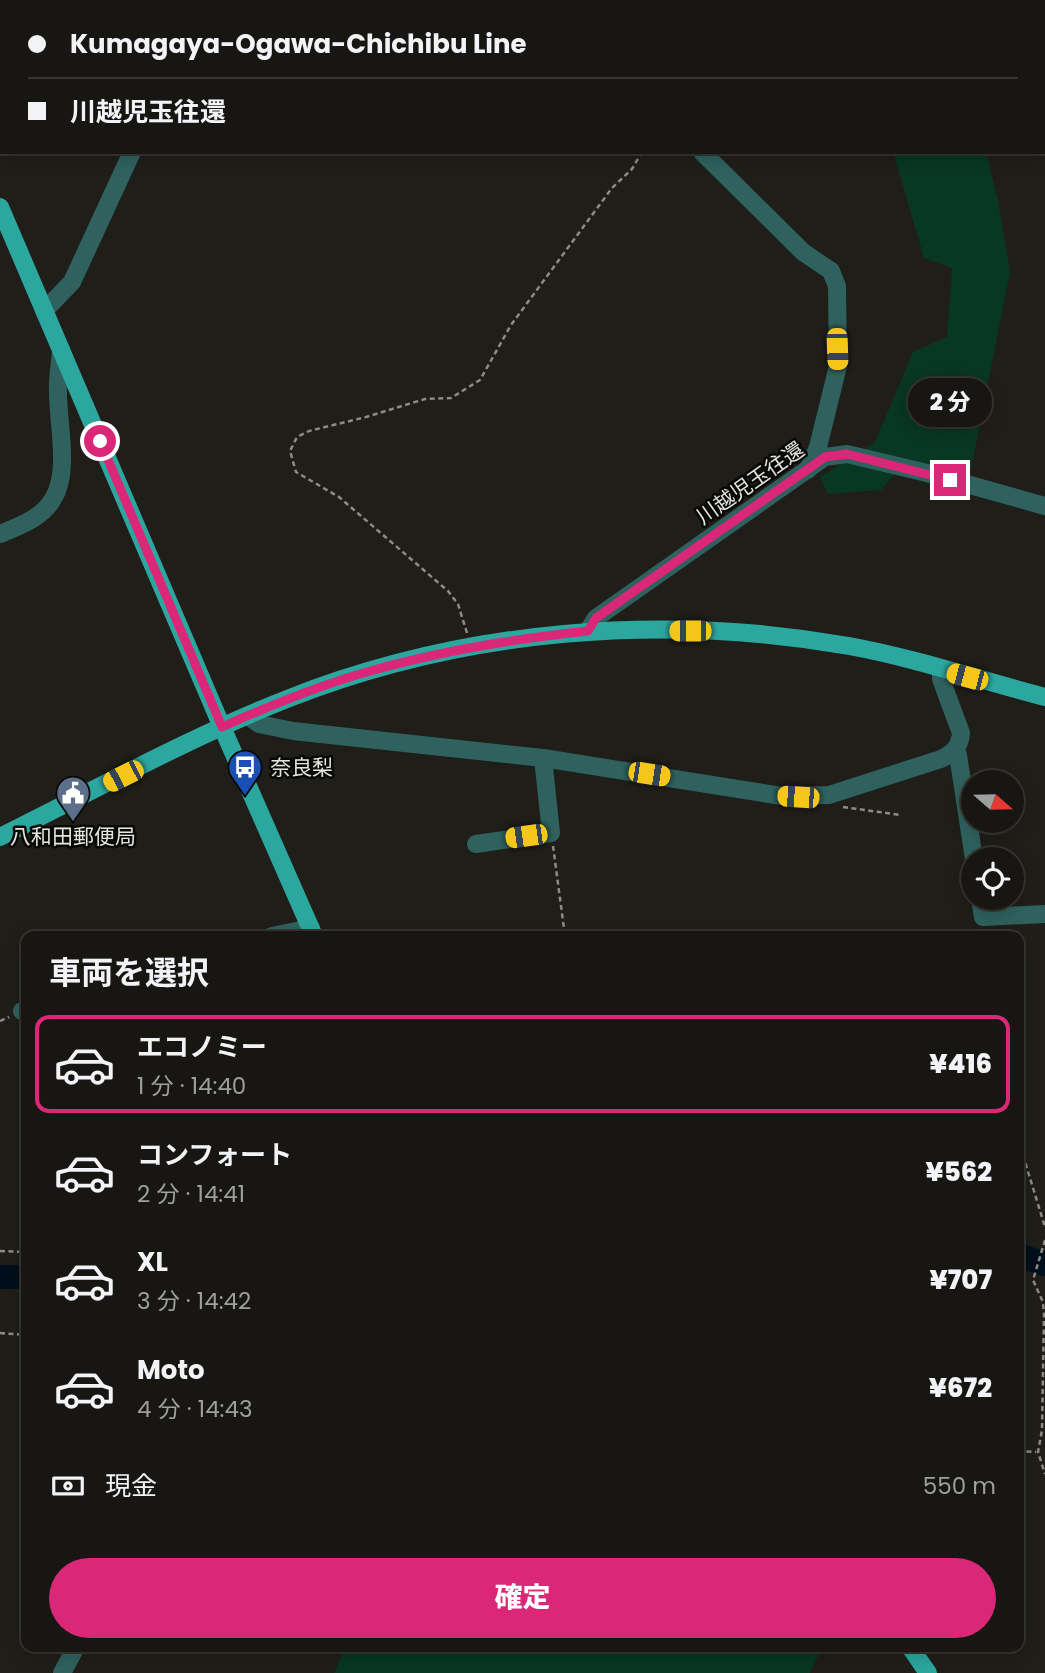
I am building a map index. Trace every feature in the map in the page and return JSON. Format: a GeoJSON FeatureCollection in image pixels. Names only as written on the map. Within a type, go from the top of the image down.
{"type":"FeatureCollection","features":[{"type":"Feature","properties":{"kind":"main road"},"geometry":{"type":"LineString","coordinates":[[0,207],[222,727],[313,931]]}},
{"type":"Feature","properties":{"kind":"main road"},"geometry":{"type":"LineString","coordinates":[[0,837],[248,716],[366,672],[472,646],[588,631],[690,631],[797,638],[883,653],[1045,697]]}},
{"type":"Feature","properties":{"kind":"main road"},"geometry":{"type":"LineString","coordinates":[[913,1652],[928,1673]]}},
{"type":"Feature","properties":{"kind":"street"},"geometry":{"type":"LineString","coordinates":[[44,311],[72,282],[131,154]]}},
{"type":"Feature","properties":{"kind":"street"},"geometry":{"type":"LineString","coordinates":[[704,154],[803,252],[831,271],[837,286],[838,366],[818,447],[808,470]]}},
{"type":"Feature","properties":{"kind":"street"},"geometry":{"type":"LineString","coordinates":[[0,534],[41,513],[52,502],[59,488],[62,473],[57,391],[61,350]]}},
{"type":"Feature","properties":{"kind":"street","name":"川越児玉往還"},"geometry":{"type":"LineString","coordinates":[[588,631],[596,618],[825,457],[847,454],[1045,506]]}},
{"type":"Feature","properties":{"kind":"street"},"geometry":{"type":"LineString","coordinates":[[248,716],[260,724],[293,731],[543,758],[782,796],[814,796],[829,794],[941,758],[955,750],[961,733],[941,679],[941,670]]}},
{"type":"Feature","properties":{"kind":"street"},"geometry":{"type":"LineString","coordinates":[[955,750],[972,847]]}},
{"type":"Feature","properties":{"kind":"street"},"geometry":{"type":"LineString","coordinates":[[476,844],[551,833],[543,758]]}},
{"type":"Feature","properties":{"kind":"street"},"geometry":{"type":"LineString","coordinates":[[982,910],[983,918],[1045,914]]}},
{"type":"Feature","properties":{"kind":"street"},"geometry":{"type":"LineString","coordinates":[[62,1673],[73,1652]]}},
{"type":"Feature","properties":{"kind":"path"},"geometry":{"type":"LineString","coordinates":[[472,646],[458,604],[449,591],[339,497],[296,472],[290,451],[297,437],[309,431],[425,399],[451,398],[480,380],[512,324],[612,188],[632,169],[641,154]]}},
{"type":"Feature","properties":{"kind":"path"},"geometry":{"type":"LineString","coordinates":[[842,807],[901,815]]}},
{"type":"Feature","properties":{"kind":"path"},"geometry":{"type":"LineString","coordinates":[[551,833],[564,931]]}},
{"type":"Feature","properties":{"kind":"path"},"geometry":{"type":"LineString","coordinates":[[1024,1159],[1045,1227]]}},
{"type":"Feature","properties":{"kind":"path"},"geometry":{"type":"LineString","coordinates":[[1045,1240],[1033,1280],[1043,1302],[1044,1314],[1042,1430],[1038,1452],[1045,1474]]}},
{"type":"Feature","properties":{"kind":"path"},"geometry":{"type":"LineString","coordinates":[[0,1251],[21,1252]]}},
{"type":"Feature","properties":{"kind":"path"},"geometry":{"type":"LineString","coordinates":[[0,1333],[21,1335]]}},
{"type":"Feature","properties":{"kind":"path"},"geometry":{"type":"LineString","coordinates":[[1024,1451],[1038,1452]]}},
{"type":"Feature","properties":{"kind":"green space"},"geometry":{"type":"Polygon","coordinates":[[[894,154],[986,154],[998,201],[1010,272],[971,469],[905,461],[881,490],[828,494],[820,477],[875,442],[913,352],[947,337],[952,268],[924,258],[894,154]]]}},
{"type":"Feature","properties":{"kind":"green space"},"geometry":{"type":"Polygon","coordinates":[[[344,1652],[820,1652],[810,1673],[334,1673],[344,1652]]]}},
{"type":"Feature","properties":{"kind":"waterway"},"geometry":{"type":"LineString","coordinates":[[1024,1257],[1045,1264]]}},
{"type":"Feature","properties":{"kind":"waterway"},"geometry":{"type":"LineString","coordinates":[[0,1277],[21,1277]]}},
{"type":"Feature","properties":{"kind":"place","name":"奈良梨"},"geometry":{"type":"Point","coordinates":[245,797]}},
{"type":"Feature","properties":{"kind":"place","name":"八和田郵便局"},"geometry":{"type":"Point","coordinates":[73,823]}},
{"type":"Feature","properties":{"kind":"route"},"geometry":{"type":"LineString","coordinates":[[100,441],[222,727],[288,699],[366,672],[472,646],[588,631],[596,618],[825,457],[847,454],[950,480]]}}]}
